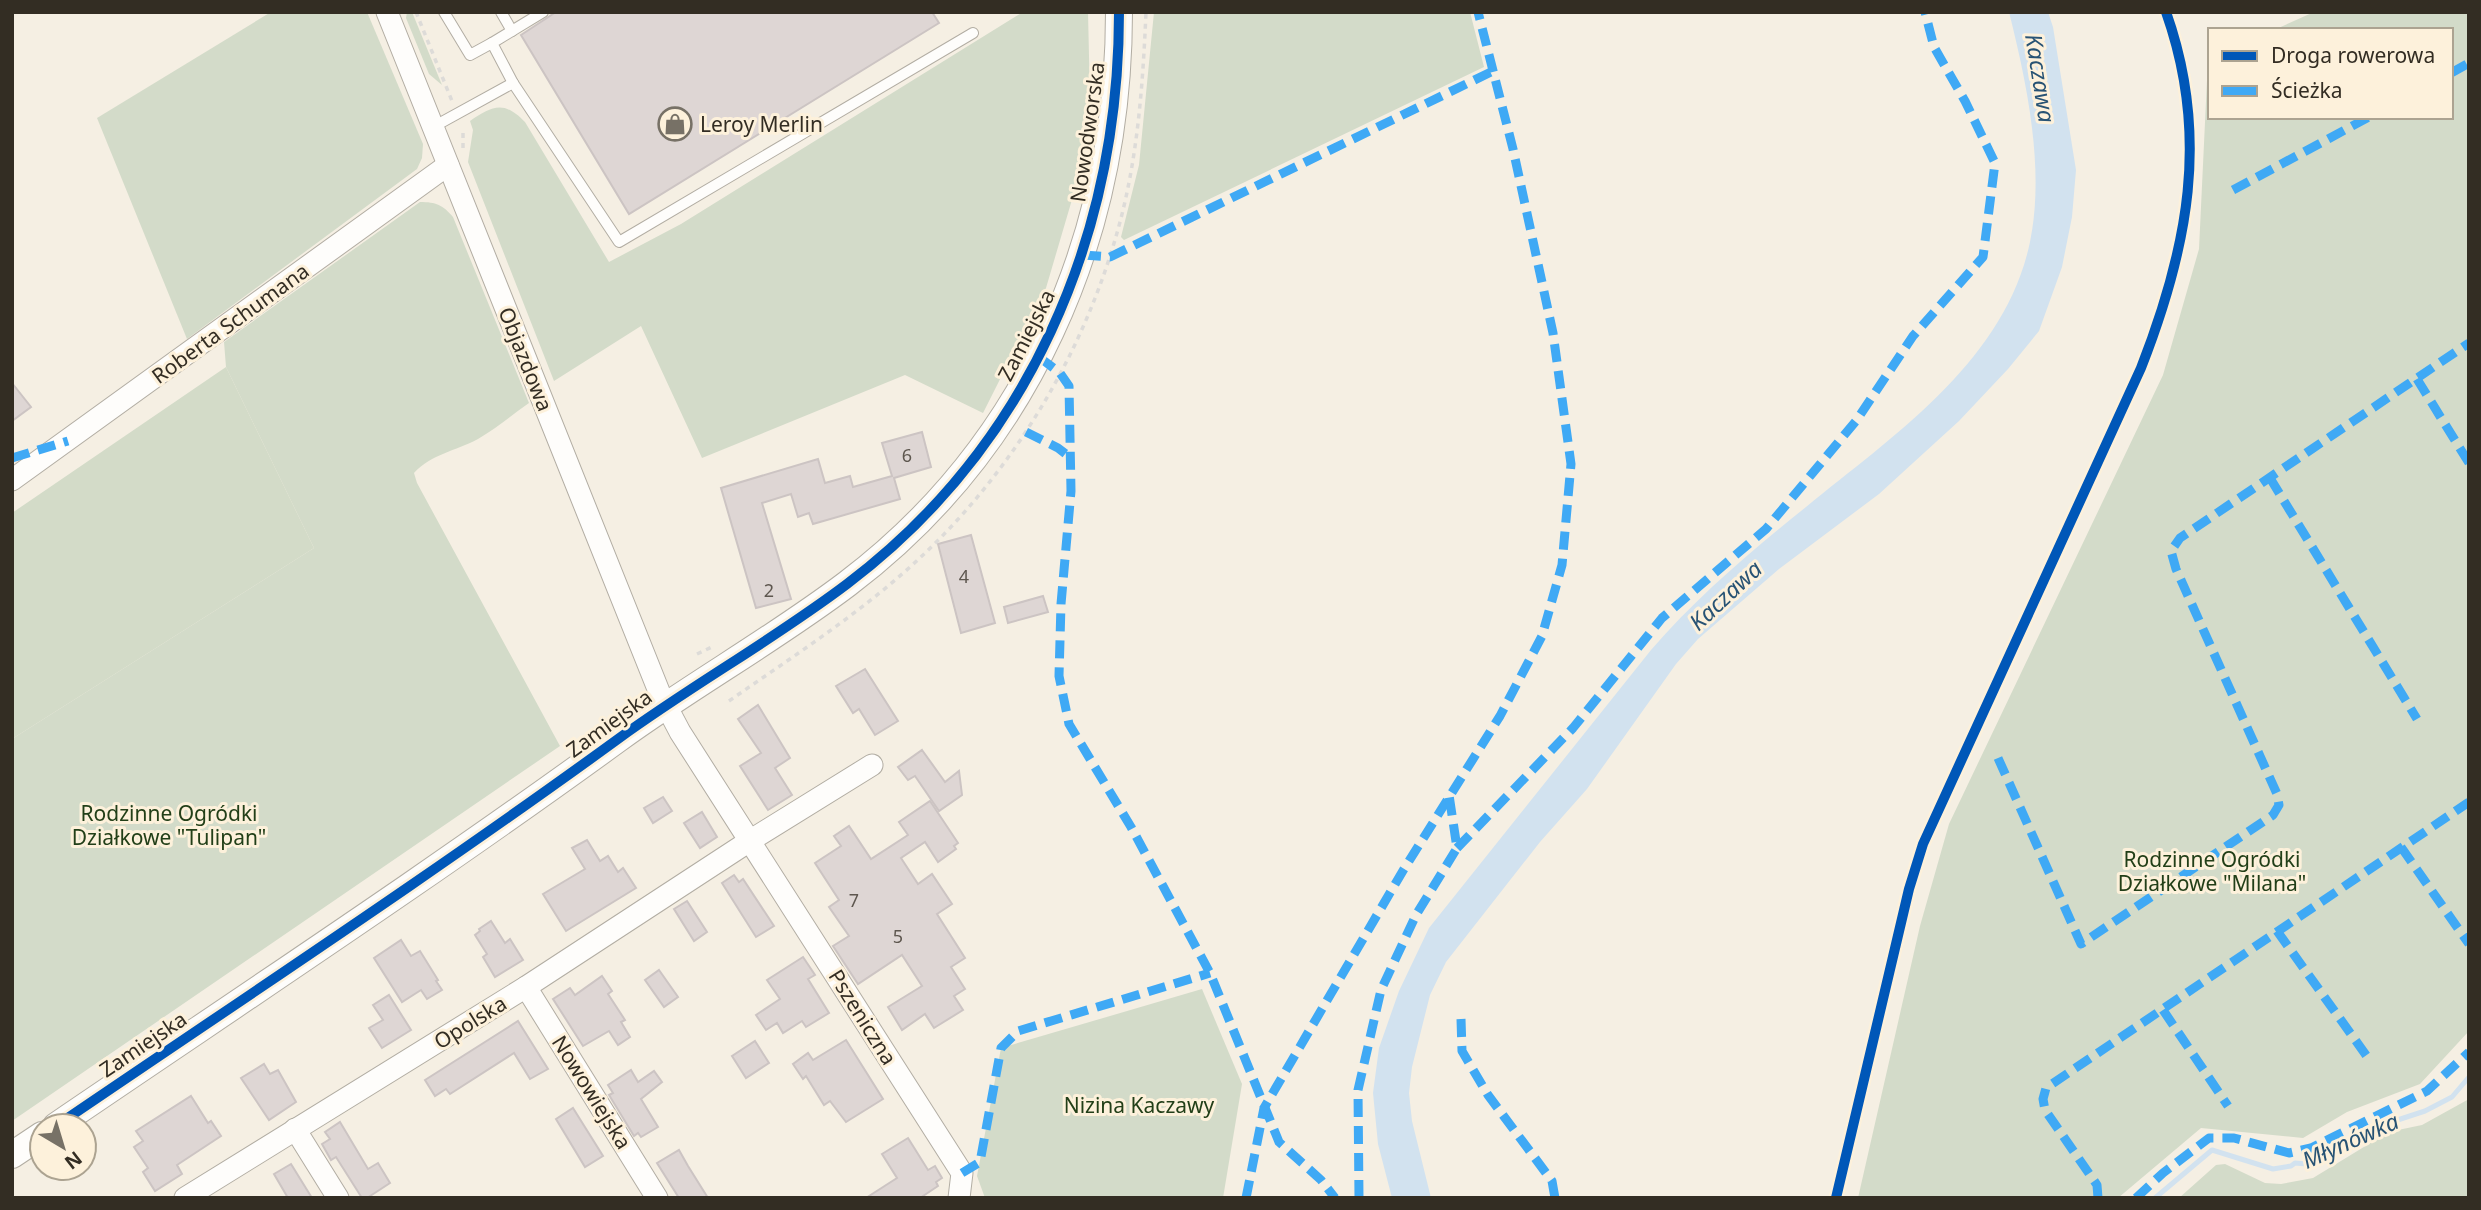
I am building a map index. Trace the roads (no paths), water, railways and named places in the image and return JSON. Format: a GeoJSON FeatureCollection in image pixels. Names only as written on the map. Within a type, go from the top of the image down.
{"type":"FeatureCollection","features":[{"type":"Feature","properties":{"kind":"street","name":"Objazdowa"},"geometry":{"type":"LineString","coordinates":[[387,12],[666,706]]}},
{"type":"Feature","properties":{"kind":"street","name":"Nowodworska"},"geometry":{"type":"LineString","coordinates":[[1083,255],[1096,209],[1113,110],[1119,12]]}},
{"type":"Feature","properties":{"kind":"street","name":"Roberta Schumana"},"geometry":{"type":"LineString","coordinates":[[12,480],[448,165]]}},
{"type":"Feature","properties":{"kind":"street","name":"Zamiejska"},"geometry":{"type":"LineString","coordinates":[[77,1112],[848,583],[917,524],[953,486],[996,429],[1039,357],[1083,255]]}},
{"type":"Feature","properties":{"kind":"street","name":"Pszeniczna"},"geometry":{"type":"LineString","coordinates":[[666,706],[962,1173],[959,1198]]}},
{"type":"Feature","properties":{"kind":"street"},"geometry":{"type":"LineString","coordinates":[[751,841],[872,765]]}},
{"type":"Feature","properties":{"kind":"street","name":"Opolska"},"geometry":{"type":"LineString","coordinates":[[185,1198],[526,987],[751,841]]}},
{"type":"Feature","properties":{"kind":"street","name":"Nowowiejska"},"geometry":{"type":"LineString","coordinates":[[526,987],[657,1198]]}},
{"type":"Feature","properties":{"kind":"street"},"geometry":{"type":"LineString","coordinates":[[295,1129],[338,1198]]}},
{"type":"Feature","properties":{"kind":"street"},"geometry":{"type":"LineString","coordinates":[[12,1156],[28,1145]]}},
{"type":"Feature","properties":{"kind":"lane"},"geometry":{"type":"LineString","coordinates":[[444,12],[470,55],[544,12]]}},
{"type":"Feature","properties":{"kind":"lane"},"geometry":{"type":"LineString","coordinates":[[500,12],[512,31]]}},
{"type":"Feature","properties":{"kind":"lane"},"geometry":{"type":"LineString","coordinates":[[492,43],[513,83],[619,242],[973,33]]}},
{"type":"Feature","properties":{"kind":"lane"},"geometry":{"type":"LineString","coordinates":[[433,127],[513,83]]}},
{"type":"Feature","properties":{"kind":"water","name":"Kaczawa"},"geometry":{"type":"Polygon","coordinates":[[[2009,12],[2048,12],[2053,27],[2076,170],[2072,217],[2062,267],[2039,331],[1959,421],[1879,494],[1779,569],[1698,639],[1676,664],[1587,789],[1540,842],[1446,962],[1430,995],[1412,1067],[1409,1093],[1412,1121],[1431,1198],[1392,1198],[1378,1144],[1373,1093],[1379,1048],[1399,991],[1429,928],[1669,630],[1745,558],[1875,452],[1942,392],[1971,359],[1997,323],[2017,285],[2030,242],[2036,185],[2028,97],[2009,12]]]}},
{"type":"Feature","properties":{"kind":"waterway","name":"Młynówka"},"geometry":{"type":"LineString","coordinates":[[2155,1198],[2212,1150],[2273,1169],[2295,1163],[2307,1164],[2364,1131],[2425,1111],[2452,1097],[2469,1077]]}},
{"type":"Feature","properties":{"kind":"place","name":"Leroy Merlin"},"geometry":{"type":"Point","coordinates":[675,124]}},
{"type":"Feature","properties":{"kind":"park label","name":"Rodzinne Ogródki Działkowe \"Tulipan\""},"geometry":{"type":"Point","coordinates":[169,825]}},
{"type":"Feature","properties":{"kind":"park label","name":"Rodzinne Ogródki Działkowe \"Milana\""},"geometry":{"type":"Point","coordinates":[2212,871]}},
{"type":"Feature","properties":{"kind":"park label","name":"Nizina Kaczawy"},"geometry":{"type":"Point","coordinates":[1139,1105]}}]}
